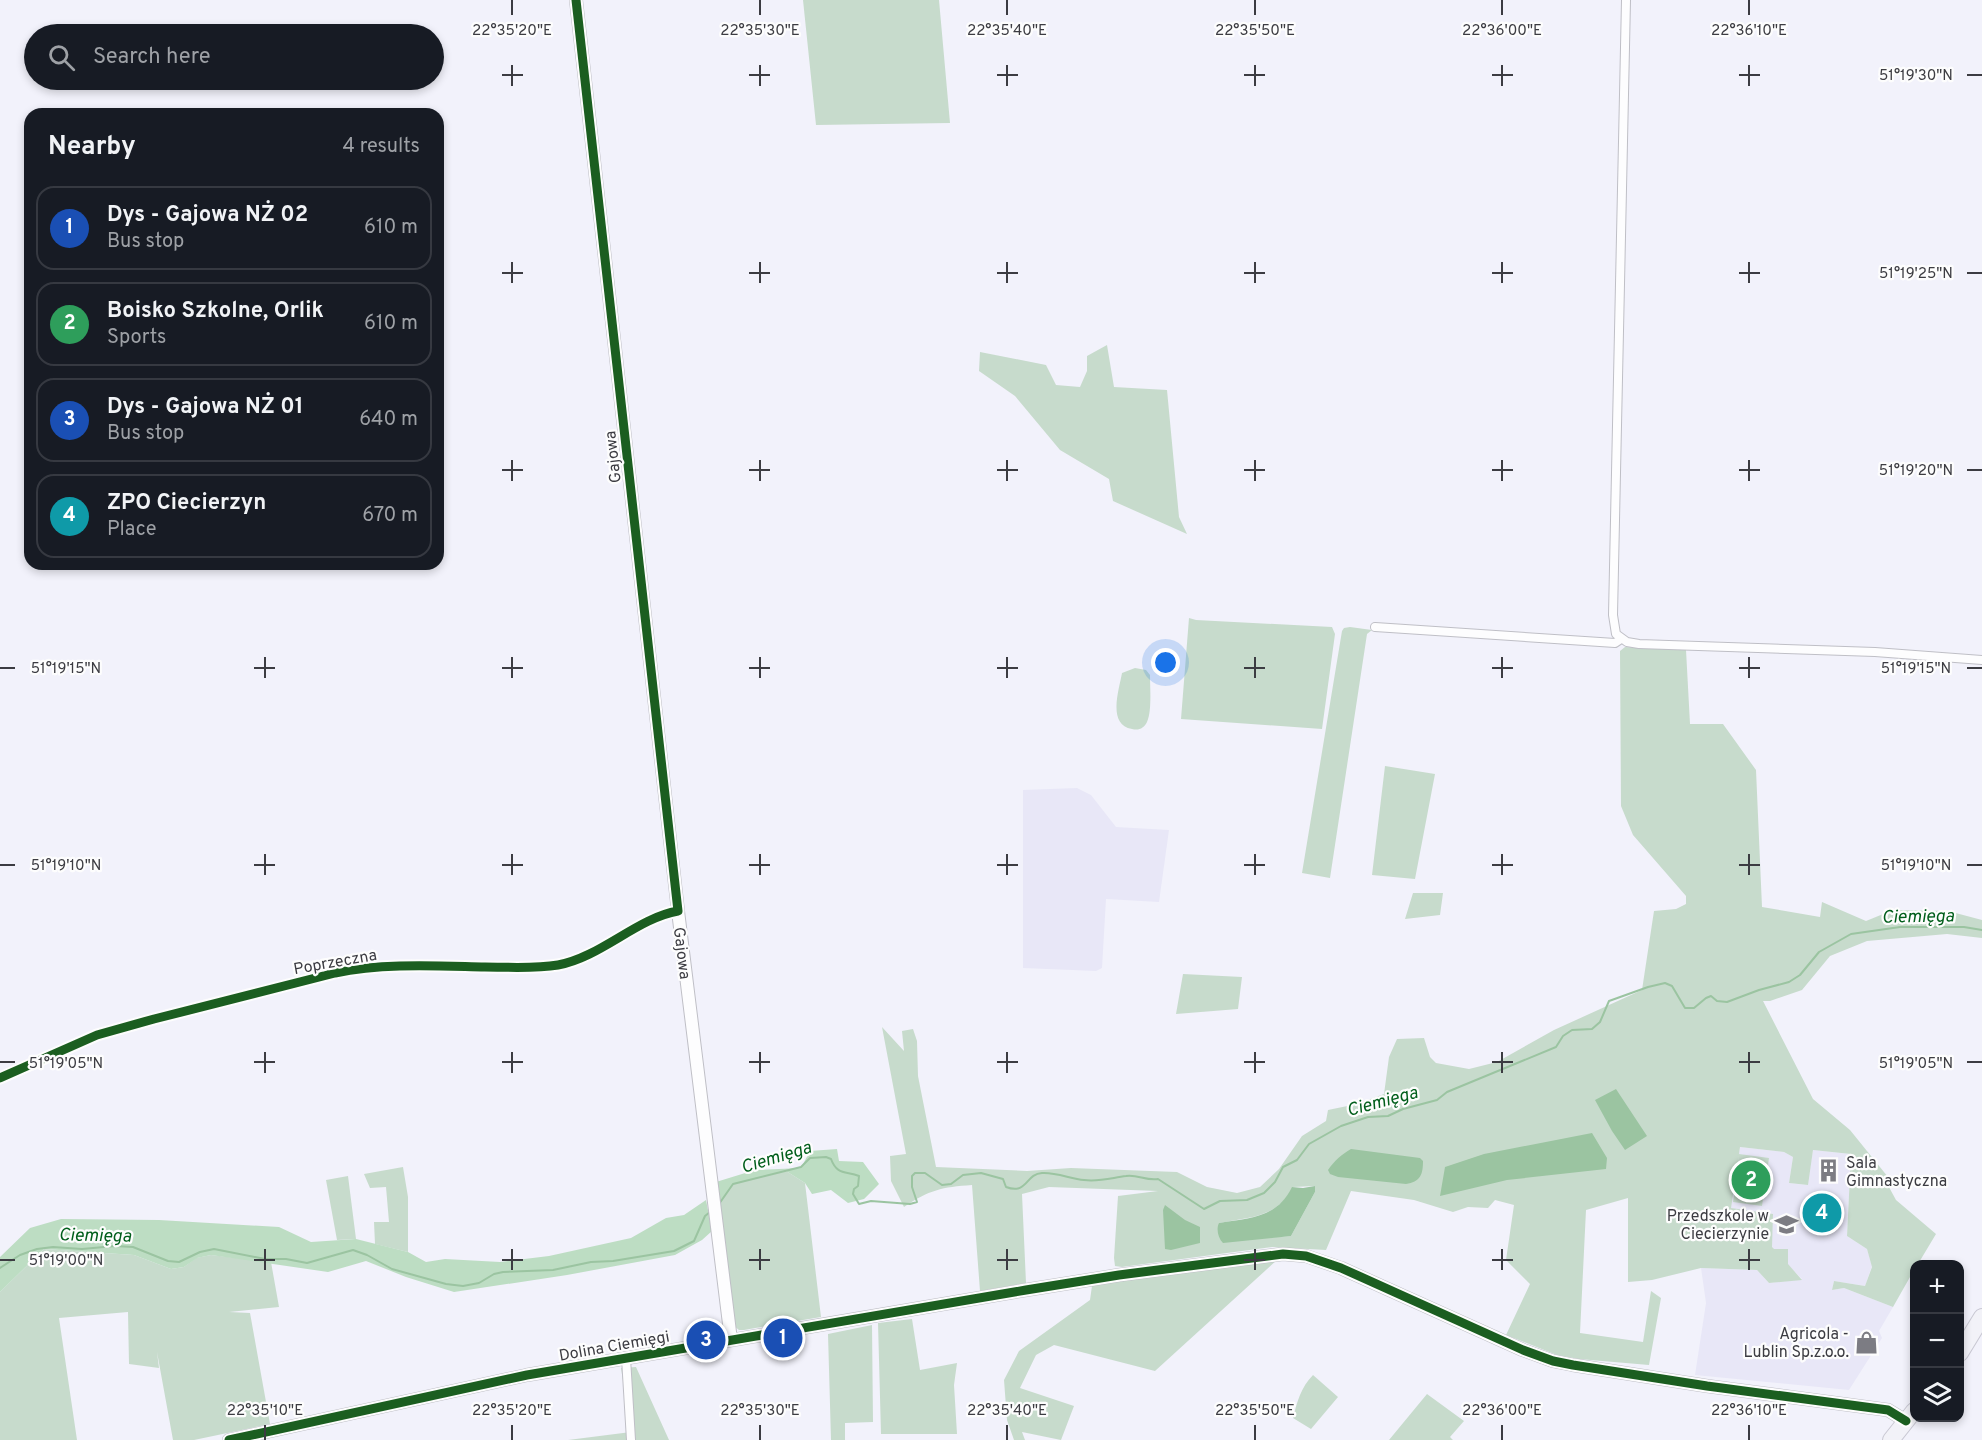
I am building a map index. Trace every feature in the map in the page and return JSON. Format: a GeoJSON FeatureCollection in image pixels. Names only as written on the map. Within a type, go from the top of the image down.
{"type":"FeatureCollection","features":[{"type":"Feature","properties":{"kind":"highway"},"geometry":{"type":"LineString","coordinates":[[1964,1345],[1982,1317]]}},
{"type":"Feature","properties":{"kind":"highway"},"geometry":{"type":"LineString","coordinates":[[1891,1440],[1910,1416]]}},
{"type":"Feature","properties":{"kind":"street","name":"Gajowa"},"geometry":{"type":"LineString","coordinates":[[576,0],[678,911],[731,1340]]}},
{"type":"Feature","properties":{"kind":"street"},"geometry":{"type":"LineString","coordinates":[[1626,0],[1614,629],[1621,639],[1639,644],[1875,652],[1982,660]]}},
{"type":"Feature","properties":{"kind":"street"},"geometry":{"type":"LineString","coordinates":[[1375,627],[1615,643],[1621,639]]}},
{"type":"Feature","properties":{"kind":"street","name":"Poprzeczna"},"geometry":{"type":"LineString","coordinates":[[0,1078],[97,1035],[154,1018],[334,973],[394,966],[526,967],[561,964],[586,956],[663,915],[678,911]]}},
{"type":"Feature","properties":{"kind":"street","name":"Dolina Ciemięgi"},"geometry":{"type":"LineString","coordinates":[[229,1440],[510,1378],[1113,1276],[1291,1254],[1306,1256],[1341,1268],[1523,1350],[1553,1361],[1707,1386],[1878,1408],[1910,1416]]}},
{"type":"Feature","properties":{"kind":"street"},"geometry":{"type":"LineString","coordinates":[[626,1358],[631,1440]]}},
{"type":"Feature","properties":{"kind":"shaded area"},"geometry":{"type":"Polygon","coordinates":[[[803,0],[939,0],[950,123],[816,125],[803,0]]]}},
{"type":"Feature","properties":{"kind":"shaded area"},"geometry":{"type":"Polygon","coordinates":[[[1107,345],[1114,387],[1167,390],[1179,517],[1187,534],[1113,501],[1109,479],[1060,450],[1015,396],[979,371],[980,352],[1046,365],[1056,385],[1080,387],[1087,371],[1087,356],[1107,345]]]}},
{"type":"Feature","properties":{"kind":"shaded area"},"geometry":{"type":"Polygon","coordinates":[[[1189,618],[1332,627],[1335,634],[1322,729],[1181,719],[1189,618]]]}},
{"type":"Feature","properties":{"kind":"shaded area"},"geometry":{"type":"Polygon","coordinates":[[[1350,627],[1372,630],[1367,634],[1330,878],[1302,873],[1342,631],[1350,627]]]}},
{"type":"Feature","properties":{"kind":"shaded area"},"geometry":{"type":"Polygon","coordinates":[[[1625,647],[1686,650],[1690,724],[1723,724],[1756,770],[1762,907],[1820,917],[1822,902],[1866,921],[1893,910],[1948,911],[1982,920],[1982,938],[1947,934],[1867,941],[1830,956],[1802,990],[1770,1001],[1763,1001],[1813,1099],[1850,1130],[1888,1177],[1890,1189],[1896,1200],[1936,1234],[1920,1260],[1910,1260],[1910,1277],[1893,1307],[1844,1288],[1832,1290],[1834,1281],[1865,1286],[1872,1267],[1867,1249],[1847,1236],[1851,1154],[1813,1150],[1808,1185],[1789,1183],[1793,1157],[1784,1152],[1740,1147],[1739,1154],[1769,1158],[1762,1206],[1733,1202],[1739,1155],[1731,1208],[1773,1214],[1772,1247],[1788,1249],[1788,1264],[1802,1280],[1769,1283],[1757,1270],[1701,1268],[1652,1280],[1628,1282],[1628,1198],[1586,1210],[1580,1333],[1643,1342],[1651,1291],[1661,1298],[1649,1365],[1557,1355],[1506,1335],[1530,1284],[1506,1260],[1514,1205],[1495,1200],[1488,1208],[1468,1207],[1453,1212],[1414,1200],[1351,1191],[1326,1250],[1272,1247],[1122,1267],[1115,1266],[1114,1258],[1118,1196],[1158,1191],[1049,1187],[1022,1194],[1026,1283],[980,1291],[972,1185],[936,1190],[904,1207],[891,1181],[890,1156],[906,1154],[882,1027],[904,1051],[902,1031],[913,1029],[917,1041],[918,1076],[936,1167],[1027,1171],[1071,1168],[1177,1172],[1207,1187],[1237,1193],[1260,1187],[1279,1169],[1302,1136],[1326,1121],[1328,1110],[1357,1104],[1384,1094],[1389,1057],[1397,1039],[1424,1038],[1430,1057],[1436,1063],[1469,1069],[1497,1062],[1554,1030],[1642,990],[1654,911],[1676,909],[1686,904],[1686,896],[1633,835],[1621,806],[1620,651],[1625,647]],[[1315,1186],[1293,1187],[1279,1205],[1262,1214],[1219,1223],[1265,1238],[1291,1236],[1315,1192],[1315,1186]]]}},
{"type":"Feature","properties":{"kind":"shaded area"},"geometry":{"type":"Polygon","coordinates":[[[1135,668],[1146,670],[1150,675],[1149,717],[1144,726],[1137,730],[1124,726],[1119,721],[1116,706],[1122,673],[1135,668]]]}},
{"type":"Feature","properties":{"kind":"shaded area"},"geometry":{"type":"Polygon","coordinates":[[[1385,766],[1435,774],[1415,879],[1372,875],[1385,766]]]}},
{"type":"Feature","properties":{"kind":"shaded area"},"geometry":{"type":"Polygon","coordinates":[[[1077,788],[1091,795],[1116,827],[1169,830],[1159,902],[1106,899],[1102,968],[1096,971],[1023,968],[1023,790],[1077,788]]]}},
{"type":"Feature","properties":{"kind":"shaded area"},"geometry":{"type":"Polygon","coordinates":[[[1413,893],[1443,893],[1440,915],[1405,919],[1413,893]]]}},
{"type":"Feature","properties":{"kind":"shaded area"},"geometry":{"type":"Polygon","coordinates":[[[1183,974],[1242,977],[1238,1009],[1176,1014],[1183,974]]]}},
{"type":"Feature","properties":{"kind":"shaded area"},"geometry":{"type":"Polygon","coordinates":[[[1616,1089],[1647,1136],[1625,1150],[1595,1100],[1616,1089]]]}},
{"type":"Feature","properties":{"kind":"shaded area"},"geometry":{"type":"Polygon","coordinates":[[[1592,1133],[1607,1158],[1606,1169],[1507,1180],[1440,1196],[1445,1167],[1484,1154],[1592,1133]]]}},
{"type":"Feature","properties":{"kind":"shaded area"},"geometry":{"type":"Polygon","coordinates":[[[1740,1147],[1784,1152],[1793,1157],[1789,1183],[1807,1185],[1813,1150],[1851,1154],[1847,1236],[1867,1249],[1872,1266],[1865,1286],[1834,1281],[1832,1290],[1844,1288],[1893,1307],[1879,1331],[1882,1338],[1849,1390],[1695,1375],[1706,1303],[1701,1268],[1757,1270],[1769,1283],[1802,1279],[1730,1208],[1740,1147]]]}},
{"type":"Feature","properties":{"kind":"shaded area"},"geometry":{"type":"Polygon","coordinates":[[[837,1149],[839,1161],[863,1162],[879,1184],[864,1199],[848,1203],[831,1190],[812,1194],[805,1183],[786,1171],[733,1184],[720,1203],[716,1182],[755,1170],[801,1168],[810,1151],[837,1149]]]}},
{"type":"Feature","properties":{"kind":"shaded area"},"geometry":{"type":"Polygon","coordinates":[[[1351,1149],[1420,1158],[1423,1161],[1421,1174],[1415,1182],[1406,1184],[1338,1177],[1330,1174],[1328,1170],[1333,1164],[1351,1149]]]}},
{"type":"Feature","properties":{"kind":"shaded area"},"geometry":{"type":"Polygon","coordinates":[[[403,1167],[408,1197],[408,1252],[375,1244],[374,1222],[389,1222],[386,1187],[370,1188],[364,1174],[403,1167]]]}},
{"type":"Feature","properties":{"kind":"shaded area"},"geometry":{"type":"Polygon","coordinates":[[[786,1171],[805,1183],[821,1317],[739,1330],[733,1325],[720,1203],[733,1184],[786,1171]]]}},
{"type":"Feature","properties":{"kind":"shaded area"},"geometry":{"type":"Polygon","coordinates":[[[348,1176],[356,1239],[337,1240],[326,1180],[348,1176]]]}},
{"type":"Feature","properties":{"kind":"shaded area"},"geometry":{"type":"Polygon","coordinates":[[[1315,1186],[1315,1192],[1291,1236],[1223,1243],[1220,1239],[1219,1223],[1261,1215],[1279,1205],[1292,1187],[1315,1186]]]}},
{"type":"Feature","properties":{"kind":"shaded area"},"geometry":{"type":"Polygon","coordinates":[[[706,1200],[712,1231],[702,1240],[675,1255],[567,1275],[454,1292],[406,1277],[366,1261],[328,1272],[211,1255],[197,1258],[184,1267],[171,1269],[134,1255],[44,1249],[0,1292],[0,1257],[30,1228],[61,1219],[159,1220],[279,1227],[311,1242],[356,1239],[408,1252],[426,1262],[445,1259],[500,1262],[549,1256],[631,1238],[666,1218],[684,1215],[706,1200]]]}},
{"type":"Feature","properties":{"kind":"shaded area"},"geometry":{"type":"Polygon","coordinates":[[[1165,1205],[1185,1220],[1200,1227],[1200,1243],[1171,1250],[1165,1249],[1163,1210],[1165,1205]]]}},
{"type":"Feature","properties":{"kind":"shaded area"},"geometry":{"type":"Polygon","coordinates":[[[44,1249],[134,1255],[171,1269],[184,1267],[196,1258],[211,1255],[271,1262],[279,1307],[229,1312],[250,1313],[270,1424],[194,1440],[173,1440],[157,1352],[159,1368],[129,1364],[128,1312],[59,1318],[77,1440],[0,1440],[0,1292],[44,1249]]]}},
{"type":"Feature","properties":{"kind":"shaded area"},"geometry":{"type":"Polygon","coordinates":[[[1277,1260],[1155,1371],[1054,1345],[1036,1355],[1020,1388],[1074,1406],[1061,1440],[1022,1432],[1025,1440],[1014,1440],[1007,1420],[1004,1380],[1019,1351],[1090,1300],[1092,1286],[1113,1281],[1277,1260]]]}},
{"type":"Feature","properties":{"kind":"shaded area"},"geometry":{"type":"Polygon","coordinates":[[[912,1319],[920,1370],[957,1363],[954,1385],[957,1434],[881,1434],[878,1323],[912,1319]]]}},
{"type":"Feature","properties":{"kind":"shaded area"},"geometry":{"type":"Polygon","coordinates":[[[872,1325],[873,1422],[845,1423],[845,1440],[831,1440],[828,1334],[872,1325]]]}},
{"type":"Feature","properties":{"kind":"shaded area"},"geometry":{"type":"Polygon","coordinates":[[[636,1367],[669,1440],[568,1440],[631,1432],[621,1368],[636,1367]]]}},
{"type":"Feature","properties":{"kind":"shaded area"},"geometry":{"type":"Polygon","coordinates":[[[1313,1375],[1338,1397],[1311,1429],[1293,1418],[1302,1390],[1313,1375]]]}},
{"type":"Feature","properties":{"kind":"shaded area"},"geometry":{"type":"Polygon","coordinates":[[[1427,1394],[1464,1421],[1450,1437],[1453,1440],[1389,1440],[1427,1394]]]}},
{"type":"Feature","properties":{"kind":"waterway","name":"Ciemięga"},"geometry":{"type":"LineString","coordinates":[[719,1204],[733,1184],[801,1167],[810,1158],[826,1157],[831,1159],[836,1168],[842,1172],[859,1176],[858,1186],[854,1189],[853,1194],[859,1204],[871,1201],[910,1204],[917,1202],[912,1187],[912,1176],[915,1173],[925,1173],[942,1185],[951,1184],[963,1175],[981,1173],[1003,1179],[1006,1187],[1013,1189],[1023,1186],[1036,1174],[1042,1173],[1089,1180],[1134,1176],[1158,1179],[1204,1209],[1220,1201],[1247,1200],[1264,1193],[1275,1182],[1283,1167],[1297,1160],[1309,1144],[1341,1126],[1368,1117],[1388,1116],[1403,1109],[1437,1100],[1447,1092],[1556,1047],[1563,1036],[1572,1030],[1592,1029],[1600,1022],[1609,1001],[1665,983],[1672,986],[1685,1008],[1694,1008],[1711,996],[1717,1001],[1727,1002],[1789,982],[1800,975],[1819,952],[1851,934],[1900,927],[1964,927],[1982,930]]}},
{"type":"Feature","properties":{"kind":"waterway","name":"Ciemięga"},"geometry":{"type":"LineString","coordinates":[[0,1268],[20,1255],[37,1249],[53,1247],[82,1249],[133,1247],[168,1261],[179,1262],[200,1252],[214,1249],[265,1259],[286,1259],[307,1263],[353,1250],[392,1269],[446,1284],[463,1286],[479,1283],[494,1274],[503,1272],[553,1270],[591,1262],[613,1261],[674,1251],[694,1241],[705,1216],[710,1212]]}},
{"type":"Feature","properties":{"kind":"cycle path"},"geometry":{"type":"LineString","coordinates":[[0,1078],[97,1035],[335,973],[391,966],[540,967],[558,965],[589,954],[648,921],[678,911],[576,0]]}},
{"type":"Feature","properties":{"kind":"cycle path"},"geometry":{"type":"LineString","coordinates":[[229,1440],[527,1375],[1119,1275],[1283,1254],[1306,1256],[1341,1268],[1523,1350],[1553,1361],[1707,1386],[1888,1410],[1906,1421]]}},
{"type":"Feature","properties":{"kind":"place","name":"Sala Gimnastyczna"},"geometry":{"type":"Point","coordinates":[1828,1171]}},
{"type":"Feature","properties":{"kind":"place","name":"Boisko Szkolne, Orlik"},"geometry":{"type":"Point","coordinates":[1751,1180]}},
{"type":"Feature","properties":{"kind":"place","name":"ZPO Ciecierzyn"},"geometry":{"type":"Point","coordinates":[1822,1213]}},
{"type":"Feature","properties":{"kind":"place","name":"Przedszkole w Ciecierzynie"},"geometry":{"type":"Point","coordinates":[1787,1224]}},
{"type":"Feature","properties":{"kind":"place","name":"Dys - Gajowa NŻ 02"},"geometry":{"type":"Point","coordinates":[783,1338]}},
{"type":"Feature","properties":{"kind":"place","name":"Dys - Gajowa NŻ 01"},"geometry":{"type":"Point","coordinates":[706,1340]}},
{"type":"Feature","properties":{"kind":"place","name":"Agricola - Lublin Sp.z.o.o."},"geometry":{"type":"Point","coordinates":[1867,1342]}}]}
